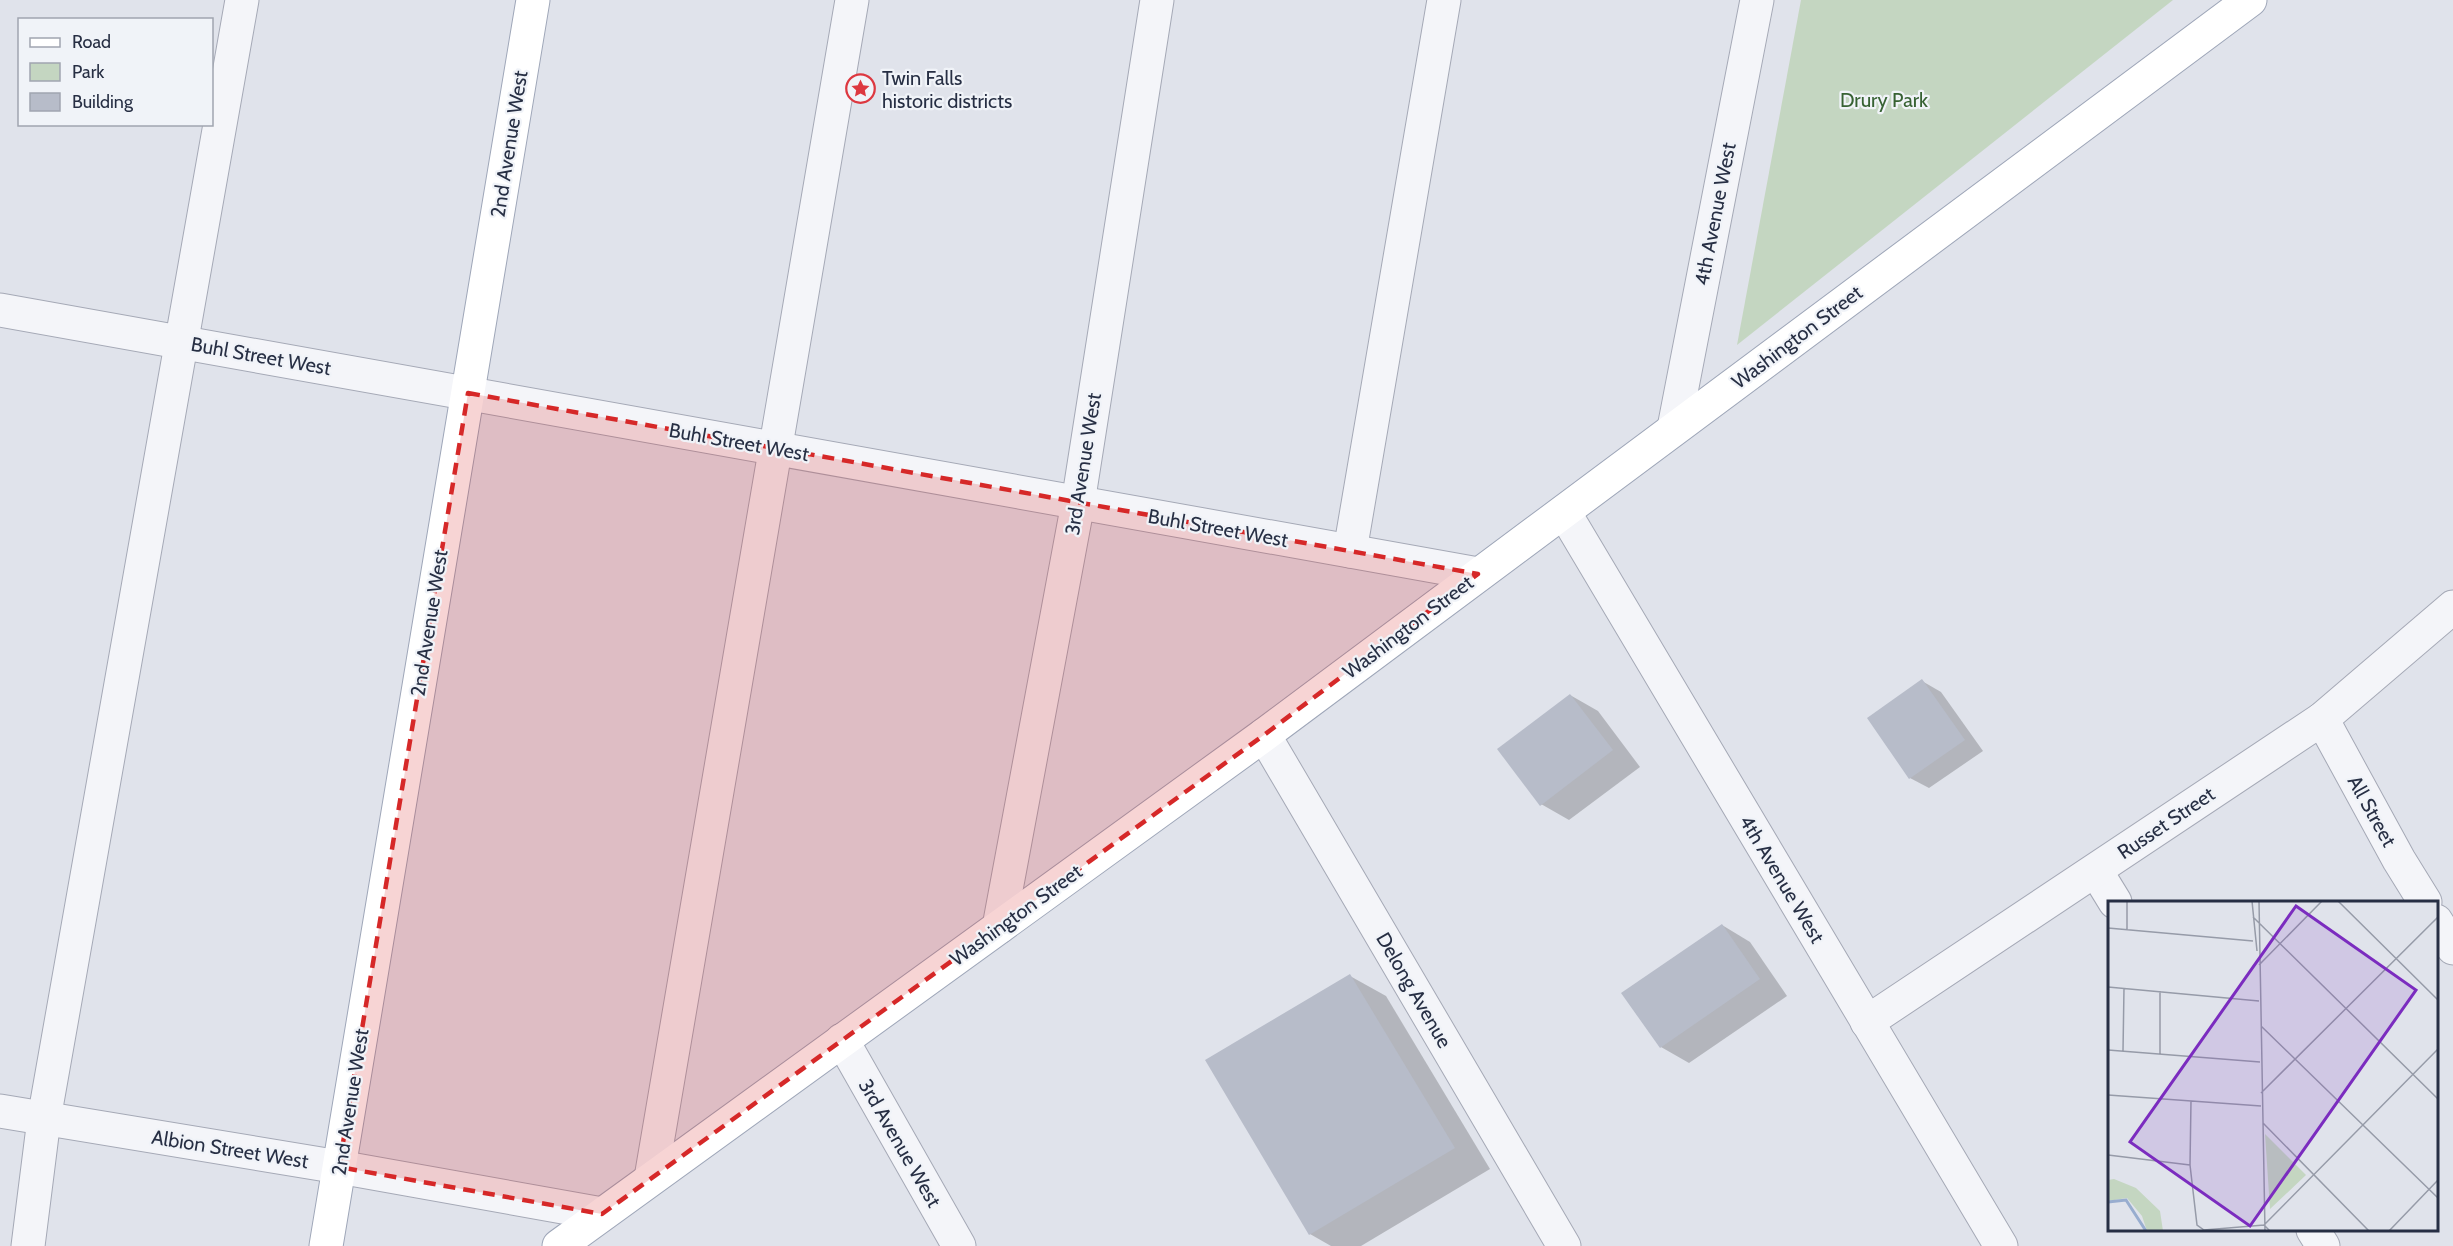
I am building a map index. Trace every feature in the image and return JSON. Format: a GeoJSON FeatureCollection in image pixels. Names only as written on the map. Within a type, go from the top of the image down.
{"type":"FeatureCollection","features":[{"type":"Feature","properties":{"kind":"main road","name":"2nd Avenue West"},"geometry":{"type":"LineString","coordinates":[[326,1246],[533,0]]}},
{"type":"Feature","properties":{"kind":"main road","name":"Washington Street"},"geometry":{"type":"LineString","coordinates":[[559,1246],[1264,735],[2250,0]]}},
{"type":"Feature","properties":{"kind":"street"},"geometry":{"type":"LineString","coordinates":[[28,1246],[44,1119],[242,0]]}},
{"type":"Feature","properties":{"kind":"street"},"geometry":{"type":"LineString","coordinates":[[651,1178],[852,0]]}},
{"type":"Feature","properties":{"kind":"street","name":"3rd Avenue West"},"geometry":{"type":"LineString","coordinates":[[999,927],[1078,503],[1156,0]]}},
{"type":"Feature","properties":{"kind":"street"},"geometry":{"type":"LineString","coordinates":[[1350,551],[1444,0]]}},
{"type":"Feature","properties":{"kind":"street","name":"4th Avenue West"},"geometry":{"type":"LineString","coordinates":[[1674,428],[1757,0]]}},
{"type":"Feature","properties":{"kind":"street","name":"Buhl Street West"},"geometry":{"type":"LineString","coordinates":[[0,310],[1478,574]]}},
{"type":"Feature","properties":{"kind":"street","name":"4th Avenue West"},"geometry":{"type":"LineString","coordinates":[[1564,512],[2001,1246]]}},
{"type":"Feature","properties":{"kind":"street","name":"Russet Street"},"geometry":{"type":"LineString","coordinates":[[1867,1022],[2322,719],[2453,607]]}},
{"type":"Feature","properties":{"kind":"street","name":"All Street"},"geometry":{"type":"LineString","coordinates":[[2322,719],[2424,901]]}},
{"type":"Feature","properties":{"kind":"street","name":"Delong Avenue"},"geometry":{"type":"LineString","coordinates":[[1264,735],[1564,1246]]}},
{"type":"Feature","properties":{"kind":"street"},"geometry":{"type":"LineString","coordinates":[[2096,871],[2114,901]]}},
{"type":"Feature","properties":{"kind":"street"},"geometry":{"type":"LineString","coordinates":[[2438,924],[2453,948]]}},
{"type":"Feature","properties":{"kind":"street","name":"3rd Avenue West"},"geometry":{"type":"LineString","coordinates":[[842,1040],[959,1246]]}},
{"type":"Feature","properties":{"kind":"street","name":"Albion Street West"},"geometry":{"type":"LineString","coordinates":[[0,1111],[339,1167],[602,1214]]}},
{"type":"Feature","properties":{"kind":"street"},"geometry":{"type":"LineString","coordinates":[[2314,1231],[2323,1246]]}},
{"type":"Feature","properties":{"kind":"highlighted area"},"geometry":{"type":"Polygon","coordinates":[[[468,393],[1478,574],[1264,735],[602,1214],[339,1167],[468,393]]]}},
{"type":"Feature","properties":{"kind":"green space","name":"Drury Park"},"geometry":{"type":"Polygon","coordinates":[[[1801,0],[2173,0],[1737,345],[1801,0]]]}},
{"type":"Feature","properties":{"kind":"building"},"geometry":{"type":"Polygon","coordinates":[[[1922,679],[1965,740],[1909,779],[1867,718],[1922,679]]]}},
{"type":"Feature","properties":{"kind":"building"},"geometry":{"type":"Polygon","coordinates":[[[1570,694],[1613,750],[1540,806],[1497,749],[1570,694]]]}},
{"type":"Feature","properties":{"kind":"building"},"geometry":{"type":"Polygon","coordinates":[[[1722,924],[1760,979],[1660,1048],[1621,993],[1722,924]]]}},
{"type":"Feature","properties":{"kind":"building"},"geometry":{"type":"Polygon","coordinates":[[[1350,974],[1455,1148],[1309,1235],[1205,1060],[1350,974]]]}},
{"type":"Feature","properties":{"kind":"place","name":"Twin Falls historic districts"},"geometry":{"type":"Point","coordinates":[861,89]}}]}
